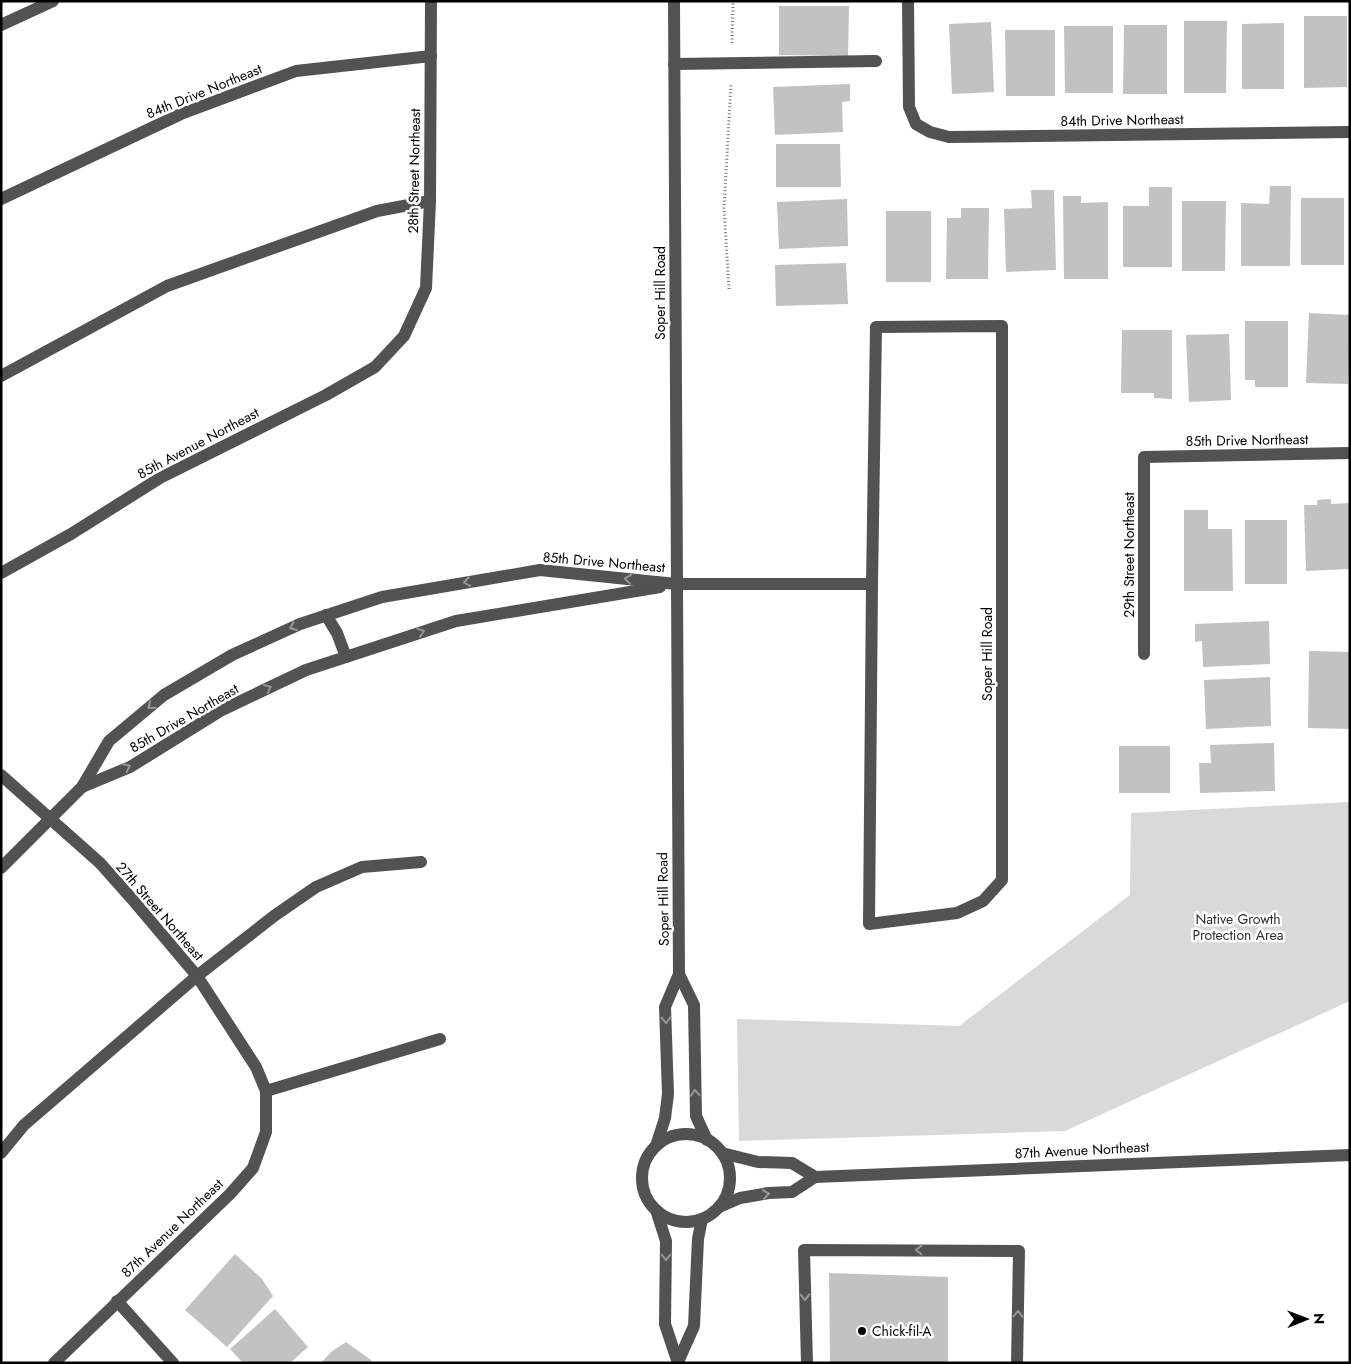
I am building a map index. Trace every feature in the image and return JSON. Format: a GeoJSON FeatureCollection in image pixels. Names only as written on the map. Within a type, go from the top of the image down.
{"type":"FeatureCollection","features":[{"type":"Feature","properties":{"kind":"street"},"geometry":{"type":"LineString","coordinates":[[1,25],[53,1]]}},
{"type":"Feature","properties":{"kind":"street","name":"28th Street Northeast"},"geometry":{"type":"LineString","coordinates":[[404,336],[426,288],[430,200],[431,1]]}},
{"type":"Feature","properties":{"kind":"street","name":"Soper Hill Road"},"geometry":{"type":"LineString","coordinates":[[674,1],[679,974]]}},
{"type":"Feature","properties":{"kind":"street","name":"84th Drive Northeast"},"geometry":{"type":"LineString","coordinates":[[908,1],[908,107],[916,124],[930,132],[949,137],[1350,132]]}},
{"type":"Feature","properties":{"kind":"street","name":"84th Drive Northeast"},"geometry":{"type":"LineString","coordinates":[[1,198],[181,114],[296,71],[431,56]]}},
{"type":"Feature","properties":{"kind":"street"},"geometry":{"type":"LineString","coordinates":[[674,64],[876,61]]}},
{"type":"Feature","properties":{"kind":"street"},"geometry":{"type":"LineString","coordinates":[[1,376],[167,286],[377,211],[430,200]]}},
{"type":"Feature","properties":{"kind":"street","name":"Soper Hill Road"},"geometry":{"type":"LineString","coordinates":[[1002,326],[1002,880],[983,901],[956,913],[914,920],[869,924],[870,874],[872,584],[876,327],[1002,326]]}},
{"type":"Feature","properties":{"kind":"street","name":"85th Avenue Northeast"},"geometry":{"type":"LineString","coordinates":[[1,573],[70,534],[160,478],[326,395],[375,366],[404,336]]}},
{"type":"Feature","properties":{"kind":"street","name":"85th Drive Northeast"},"geometry":{"type":"LineString","coordinates":[[1144,457],[1350,453]]}},
{"type":"Feature","properties":{"kind":"street","name":"29th Street Northeast"},"geometry":{"type":"LineString","coordinates":[[1144,457],[1144,654]]}},
{"type":"Feature","properties":{"kind":"street","name":"85th Drive Northeast"},"geometry":{"type":"LineString","coordinates":[[1,868],[82,787],[109,741],[164,695],[232,655],[300,624],[382,598],[540,570],[676,584]]}},
{"type":"Feature","properties":{"kind":"street"},"geometry":{"type":"LineString","coordinates":[[676,584],[872,584]]}},
{"type":"Feature","properties":{"kind":"street","name":"85th Drive Northeast"},"geometry":{"type":"LineString","coordinates":[[82,787],[130,767],[222,710],[306,670],[456,621],[676,584]]}},
{"type":"Feature","properties":{"kind":"street"},"geometry":{"type":"LineString","coordinates":[[326,615],[337,632],[346,657]]}},
{"type":"Feature","properties":{"kind":"street","name":"27th Street Northeast"},"geometry":{"type":"LineString","coordinates":[[1,775],[100,863],[197,976],[256,1067],[266,1091]]}},
{"type":"Feature","properties":{"kind":"street"},"geometry":{"type":"LineString","coordinates":[[1,1153],[24,1125],[197,976],[274,916],[316,887],[362,867],[421,862]]}},
{"type":"Feature","properties":{"kind":"street"},"geometry":{"type":"LineString","coordinates":[[679,974],[694,1005],[696,1116],[707,1140]]}},
{"type":"Feature","properties":{"kind":"street"},"geometry":{"type":"LineString","coordinates":[[678,1362],[665,1324],[666,1241],[656,1210],[648,1199],[643,1186],[643,1172],[647,1158],[656,1146],[665,1118],[668,1094],[665,1006],[679,974]]}},
{"type":"Feature","properties":{"kind":"street"},"geometry":{"type":"LineString","coordinates":[[266,1091],[440,1039]]}},
{"type":"Feature","properties":{"kind":"street","name":"87th Avenue Northeast"},"geometry":{"type":"LineString","coordinates":[[54,1363],[230,1194],[253,1168],[266,1132],[266,1091]]}},
{"type":"Feature","properties":{"kind":"street"},"geometry":{"type":"LineString","coordinates":[[656,1146],[669,1138],[683,1134],[698,1135],[722,1153],[728,1166],[730,1181],[727,1195],[720,1207]]}},
{"type":"Feature","properties":{"kind":"street"},"geometry":{"type":"LineString","coordinates":[[656,1210],[668,1218],[682,1222],[702,1219],[720,1207],[740,1198],[769,1193],[792,1192],[816,1177],[792,1163],[758,1162],[722,1153]]}},
{"type":"Feature","properties":{"kind":"street","name":"87th Avenue Northeast"},"geometry":{"type":"LineString","coordinates":[[816,1177],[1350,1155]]}},
{"type":"Feature","properties":{"kind":"street"},"geometry":{"type":"LineString","coordinates":[[678,1362],[694,1326],[698,1239],[702,1219]]}},
{"type":"Feature","properties":{"kind":"street"},"geometry":{"type":"LineString","coordinates":[[807,1363],[804,1250],[1019,1251],[1017,1363]]}},
{"type":"Feature","properties":{"kind":"street"},"geometry":{"type":"LineString","coordinates":[[117,1301],[173,1363]]}},
{"type":"Feature","properties":{"kind":"path"},"geometry":{"type":"LineString","coordinates":[[729,289],[724,208],[730,130],[733,1]]}},
{"type":"Feature","properties":{"kind":"green space","name":"Native Growth Protection Area"},"geometry":{"type":"Polygon","coordinates":[[[1350,802],[1350,1001],[1065,1131],[739,1141],[737,1019],[959,1026],[1130,895],[1131,813],[1350,802]]]}},
{"type":"Feature","properties":{"kind":"building"},"geometry":{"type":"Polygon","coordinates":[[[779,6],[849,6],[848,56],[779,55],[779,6]]]}},
{"type":"Feature","properties":{"kind":"building"},"geometry":{"type":"Polygon","coordinates":[[[1304,16],[1347,16],[1347,87],[1304,88],[1304,16]]]}},
{"type":"Feature","properties":{"kind":"building"},"geometry":{"type":"Polygon","coordinates":[[[1184,21],[1227,21],[1226,93],[1184,93],[1184,21]]]}},
{"type":"Feature","properties":{"kind":"building"},"geometry":{"type":"Polygon","coordinates":[[[991,22],[994,92],[952,94],[949,24],[991,22]]]}},
{"type":"Feature","properties":{"kind":"building"},"geometry":{"type":"Polygon","coordinates":[[[1284,23],[1284,89],[1242,89],[1242,24],[1284,23]]]}},
{"type":"Feature","properties":{"kind":"building"},"geometry":{"type":"Polygon","coordinates":[[[1124,25],[1167,25],[1167,94],[1123,94],[1124,25]]]}},
{"type":"Feature","properties":{"kind":"building"},"geometry":{"type":"Polygon","coordinates":[[[1064,26],[1113,26],[1113,93],[1065,93],[1064,26]]]}},
{"type":"Feature","properties":{"kind":"building"},"geometry":{"type":"Polygon","coordinates":[[[1005,30],[1055,30],[1055,96],[1006,96],[1005,30]]]}},
{"type":"Feature","properties":{"kind":"building"},"geometry":{"type":"Polygon","coordinates":[[[850,84],[850,101],[842,102],[843,132],[775,135],[773,87],[850,84]]]}},
{"type":"Feature","properties":{"kind":"building"},"geometry":{"type":"Polygon","coordinates":[[[776,144],[840,144],[841,187],[776,187],[776,144]]]}},
{"type":"Feature","properties":{"kind":"building"},"geometry":{"type":"Polygon","coordinates":[[[1270,186],[1291,186],[1290,266],[1241,266],[1241,203],[1269,204],[1270,186]]]}},
{"type":"Feature","properties":{"kind":"building"},"geometry":{"type":"Polygon","coordinates":[[[1149,187],[1172,187],[1172,267],[1123,267],[1123,206],[1149,206],[1149,187]]]}},
{"type":"Feature","properties":{"kind":"building"},"geometry":{"type":"Polygon","coordinates":[[[1031,190],[1054,190],[1056,270],[1006,272],[1004,209],[1032,208],[1031,190]]]}},
{"type":"Feature","properties":{"kind":"building"},"geometry":{"type":"Polygon","coordinates":[[[1063,196],[1081,196],[1081,203],[1108,202],[1108,279],[1064,279],[1063,196]]]}},
{"type":"Feature","properties":{"kind":"building"},"geometry":{"type":"Polygon","coordinates":[[[1301,198],[1344,198],[1344,265],[1301,265],[1301,198]]]}},
{"type":"Feature","properties":{"kind":"building"},"geometry":{"type":"Polygon","coordinates":[[[847,199],[848,246],[779,249],[777,202],[847,199]]]}},
{"type":"Feature","properties":{"kind":"building"},"geometry":{"type":"Polygon","coordinates":[[[1182,201],[1226,201],[1225,271],[1182,271],[1182,201]]]}},
{"type":"Feature","properties":{"kind":"building"},"geometry":{"type":"Polygon","coordinates":[[[961,208],[989,208],[988,279],[946,279],[947,218],[961,218],[961,208]]]}},
{"type":"Feature","properties":{"kind":"building"},"geometry":{"type":"Polygon","coordinates":[[[886,211],[931,211],[931,282],[886,282],[886,211]]]}},
{"type":"Feature","properties":{"kind":"building"},"geometry":{"type":"Polygon","coordinates":[[[846,263],[848,304],[776,306],[775,265],[846,263]]]}},
{"type":"Feature","properties":{"kind":"building"},"geometry":{"type":"Polygon","coordinates":[[[1309,313],[1350,315],[1348,384],[1306,383],[1309,313]]]}},
{"type":"Feature","properties":{"kind":"building"},"geometry":{"type":"Polygon","coordinates":[[[1245,321],[1288,321],[1288,387],[1255,387],[1255,380],[1245,380],[1245,321]]]}},
{"type":"Feature","properties":{"kind":"building"},"geometry":{"type":"Polygon","coordinates":[[[1122,330],[1172,330],[1172,399],[1154,398],[1154,393],[1121,393],[1122,330]]]}},
{"type":"Feature","properties":{"kind":"building"},"geometry":{"type":"Polygon","coordinates":[[[1229,334],[1231,400],[1189,402],[1186,335],[1229,334]]]}},
{"type":"Feature","properties":{"kind":"building"},"geometry":{"type":"Polygon","coordinates":[[[1331,499],[1331,504],[1350,503],[1350,569],[1306,571],[1304,505],[1317,505],[1317,500],[1331,499]]]}},
{"type":"Feature","properties":{"kind":"building"},"geometry":{"type":"Polygon","coordinates":[[[1184,510],[1208,510],[1208,529],[1232,529],[1233,591],[1184,591],[1184,510]]]}},
{"type":"Feature","properties":{"kind":"building"},"geometry":{"type":"Polygon","coordinates":[[[1245,520],[1287,520],[1287,584],[1245,584],[1245,520]]]}},
{"type":"Feature","properties":{"kind":"building"},"geometry":{"type":"Polygon","coordinates":[[[1269,621],[1270,664],[1203,667],[1202,641],[1195,642],[1195,624],[1269,621]]]}},
{"type":"Feature","properties":{"kind":"building"},"geometry":{"type":"Polygon","coordinates":[[[1309,651],[1350,652],[1350,729],[1308,728],[1309,651]]]}},
{"type":"Feature","properties":{"kind":"building"},"geometry":{"type":"Polygon","coordinates":[[[1270,677],[1271,726],[1206,729],[1204,680],[1270,677]]]}},
{"type":"Feature","properties":{"kind":"building"},"geometry":{"type":"Polygon","coordinates":[[[1274,743],[1275,791],[1200,793],[1199,763],[1211,763],[1210,745],[1274,743]]]}},
{"type":"Feature","properties":{"kind":"building"},"geometry":{"type":"Polygon","coordinates":[[[1119,746],[1170,746],[1170,793],[1119,793],[1119,746]]]}},
{"type":"Feature","properties":{"kind":"building"},"geometry":{"type":"Polygon","coordinates":[[[235,1254],[262,1279],[273,1296],[227,1347],[185,1310],[235,1254]]]}},
{"type":"Feature","properties":{"kind":"building"},"geometry":{"type":"Polygon","coordinates":[[[829,1273],[948,1277],[948,1363],[830,1363],[829,1273]]]}},
{"type":"Feature","properties":{"kind":"building"},"geometry":{"type":"Polygon","coordinates":[[[275,1309],[308,1347],[290,1363],[243,1363],[230,1349],[275,1309]]]}},
{"type":"Feature","properties":{"kind":"building"},"geometry":{"type":"Polygon","coordinates":[[[346,1342],[371,1360],[372,1363],[321,1363],[331,1352],[346,1342]]]}},
{"type":"Feature","properties":{"kind":"place","name":"Chick-fil-A"},"geometry":{"type":"Point","coordinates":[862,1331]}}]}
